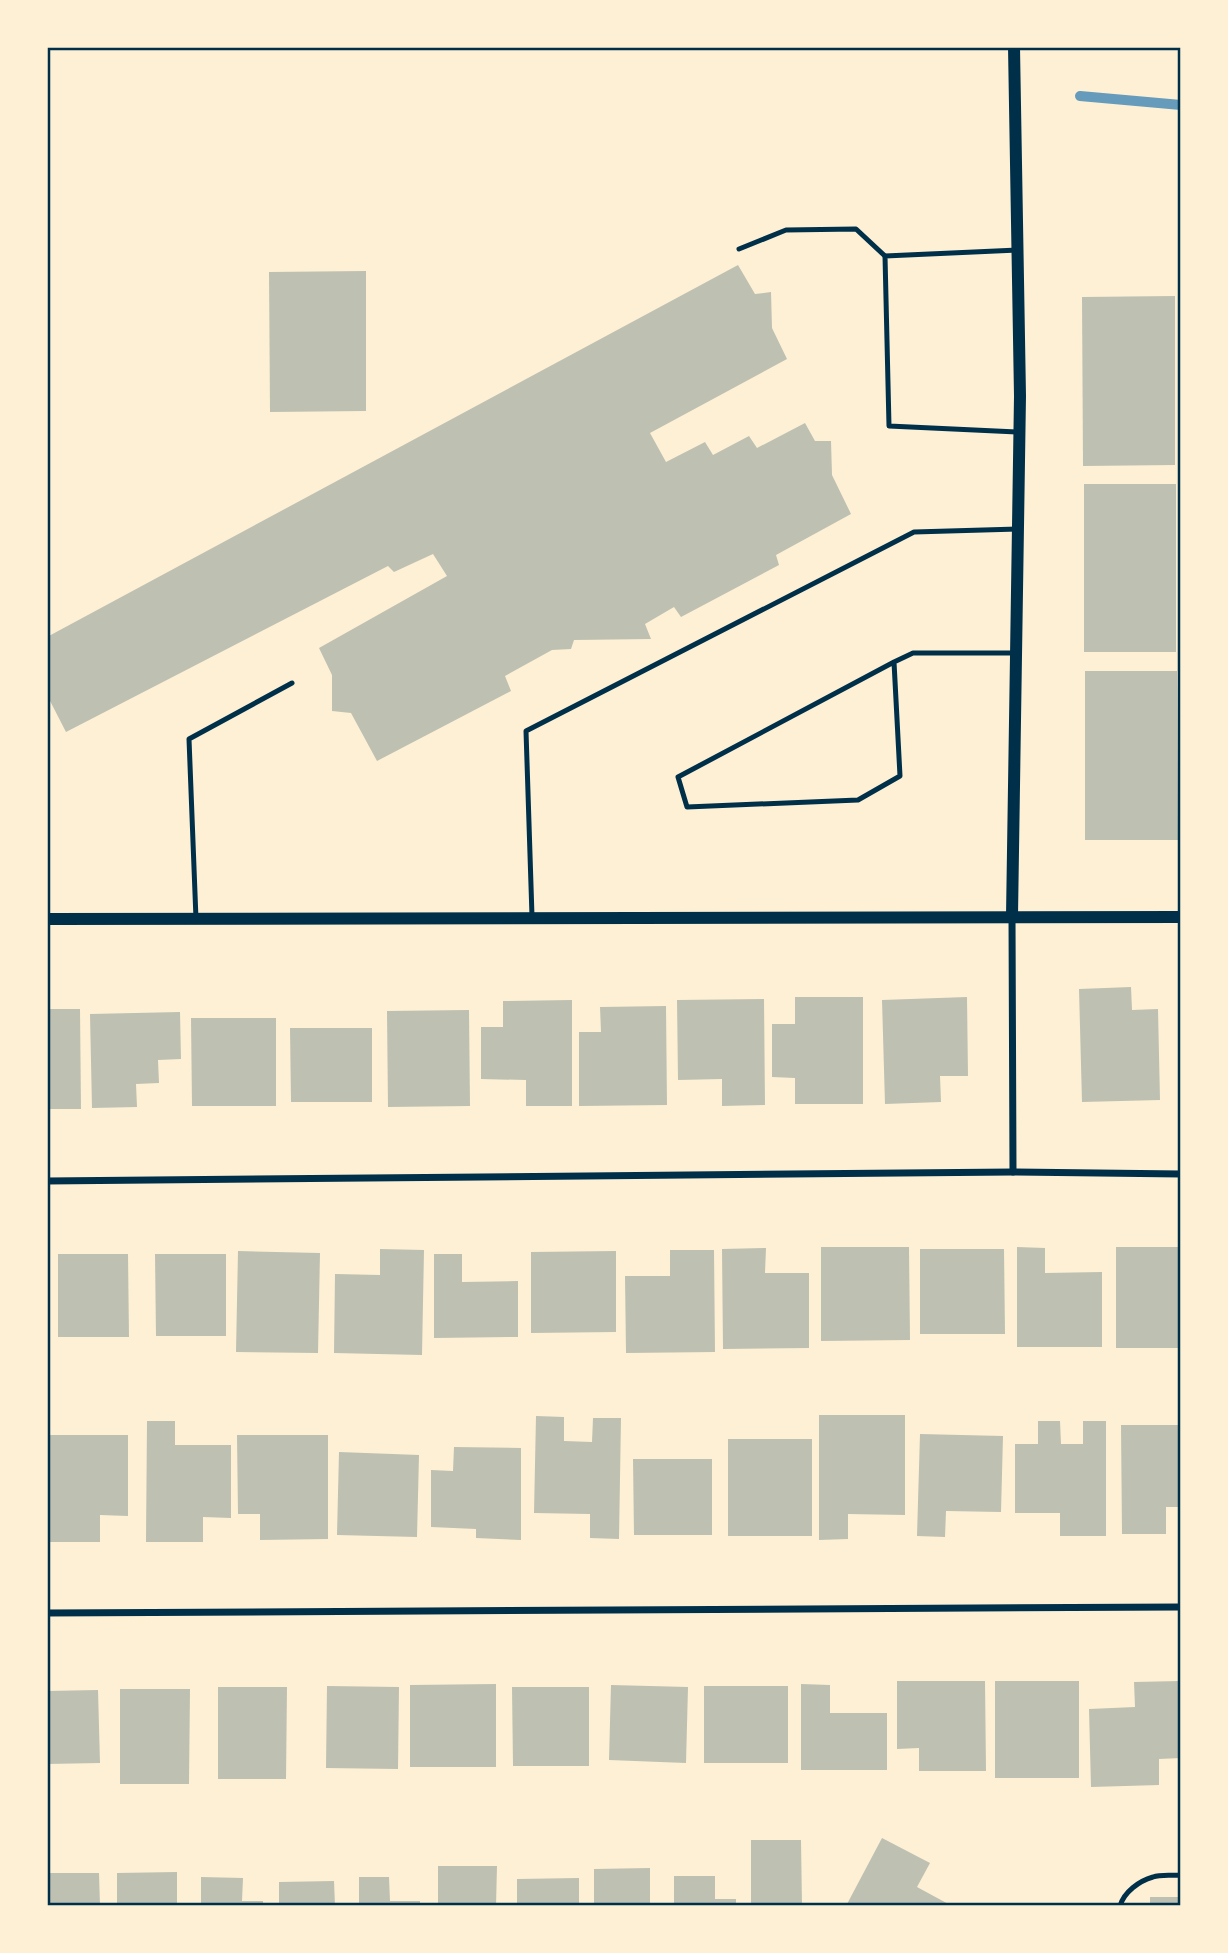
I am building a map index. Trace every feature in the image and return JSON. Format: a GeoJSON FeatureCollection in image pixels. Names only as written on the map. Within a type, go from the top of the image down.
{"type":"FeatureCollection","features":[{"type":"Feature","properties":{"kind":"street"},"geometry":{"type":"LineString","coordinates":[[1013,1172],[1012,916],[1019,432],[1014,47]]}},
{"type":"Feature","properties":{"kind":"street"},"geometry":{"type":"LineString","coordinates":[[47,919],[1181,917]]}},
{"type":"Feature","properties":{"kind":"street"},"geometry":{"type":"LineString","coordinates":[[47,1181],[1013,1172],[1181,1174]]}},
{"type":"Feature","properties":{"kind":"street"},"geometry":{"type":"LineString","coordinates":[[47,1613],[1181,1607]]}},
{"type":"Feature","properties":{"kind":"lane"},"geometry":{"type":"LineString","coordinates":[[740,249],[786,230],[856,229],[885,256],[1018,250]]}},
{"type":"Feature","properties":{"kind":"lane"},"geometry":{"type":"LineString","coordinates":[[885,256],[889,425],[1019,432]]}},
{"type":"Feature","properties":{"kind":"lane"},"geometry":{"type":"LineString","coordinates":[[532,917],[526,731],[914,532],[1018,530]]}},
{"type":"Feature","properties":{"kind":"lane"},"geometry":{"type":"LineString","coordinates":[[894,662],[900,776],[858,800],[687,807],[678,777],[894,662],[913,653],[1016,653]]}},
{"type":"Feature","properties":{"kind":"lane"},"geometry":{"type":"LineString","coordinates":[[196,919],[189,739],[292,683]]}},
{"type":"Feature","properties":{"kind":"lane"},"geometry":{"type":"LineString","coordinates":[[1120,1906],[1136,1885],[1154,1876],[1181,1875]]}},
{"type":"Feature","properties":{"kind":"building"},"geometry":{"type":"Polygon","coordinates":[[[738,265],[755,294],[771,292],[772,328],[787,359],[650,433],[666,462],[705,442],[713,455],[749,436],[757,448],[805,423],[815,441],[831,441],[832,475],[851,514],[776,555],[779,565],[681,617],[674,607],[645,624],[651,639],[574,640],[571,649],[552,650],[505,676],[511,691],[377,761],[351,713],[332,711],[332,675],[319,648],[447,576],[433,554],[394,572],[388,566],[66,732],[47,695],[47,637],[738,265]]]}},
{"type":"Feature","properties":{"kind":"building"},"geometry":{"type":"Polygon","coordinates":[[[366,271],[366,411],[270,412],[269,272],[366,271]]]}},
{"type":"Feature","properties":{"kind":"building"},"geometry":{"type":"Polygon","coordinates":[[[1175,296],[1175,465],[1083,466],[1082,297],[1175,296]]]}},
{"type":"Feature","properties":{"kind":"building"},"geometry":{"type":"Polygon","coordinates":[[[1084,484],[1176,484],[1176,652],[1084,652],[1084,484]]]}},
{"type":"Feature","properties":{"kind":"building"},"geometry":{"type":"Polygon","coordinates":[[[1085,671],[1177,671],[1178,840],[1085,840],[1085,671]]]}},
{"type":"Feature","properties":{"kind":"building"},"geometry":{"type":"Polygon","coordinates":[[[1131,987],[1132,1010],[1158,1009],[1160,1100],[1082,1102],[1079,989],[1131,987]]]}},
{"type":"Feature","properties":{"kind":"building"},"geometry":{"type":"Polygon","coordinates":[[[795,997],[863,997],[863,1104],[795,1104],[795,1078],[772,1077],[772,1024],[795,1024],[795,997]]]}},
{"type":"Feature","properties":{"kind":"building"},"geometry":{"type":"Polygon","coordinates":[[[967,997],[968,1076],[940,1076],[941,1102],[885,1104],[882,1000],[967,997]]]}},
{"type":"Feature","properties":{"kind":"building"},"geometry":{"type":"Polygon","coordinates":[[[764,999],[765,1105],[722,1106],[722,1079],[678,1080],[677,1000],[764,999]]]}},
{"type":"Feature","properties":{"kind":"building"},"geometry":{"type":"Polygon","coordinates":[[[572,1000],[572,1106],[526,1106],[526,1080],[481,1079],[481,1027],[503,1027],[503,1001],[572,1000]]]}},
{"type":"Feature","properties":{"kind":"building"},"geometry":{"type":"Polygon","coordinates":[[[666,1006],[667,1105],[579,1106],[579,1032],[601,1032],[600,1007],[666,1006]]]}},
{"type":"Feature","properties":{"kind":"building"},"geometry":{"type":"Polygon","coordinates":[[[47,1009],[80,1009],[81,1109],[47,1109],[47,1009]]]}},
{"type":"Feature","properties":{"kind":"building"},"geometry":{"type":"Polygon","coordinates":[[[469,1010],[470,1106],[388,1107],[387,1011],[469,1010]]]}},
{"type":"Feature","properties":{"kind":"building"},"geometry":{"type":"Polygon","coordinates":[[[180,1012],[181,1059],[158,1060],[159,1083],[136,1084],[137,1107],[92,1108],[90,1014],[180,1012]]]}},
{"type":"Feature","properties":{"kind":"building"},"geometry":{"type":"Polygon","coordinates":[[[191,1018],[276,1018],[276,1106],[192,1106],[191,1018]]]}},
{"type":"Feature","properties":{"kind":"building"},"geometry":{"type":"Polygon","coordinates":[[[290,1028],[372,1028],[372,1102],[291,1102],[290,1028]]]}},
{"type":"Feature","properties":{"kind":"building"},"geometry":{"type":"Polygon","coordinates":[[[821,1247],[909,1247],[910,1340],[821,1341],[821,1247]]]}},
{"type":"Feature","properties":{"kind":"building"},"geometry":{"type":"Polygon","coordinates":[[[1017,1247],[1045,1248],[1045,1273],[1102,1272],[1102,1347],[1017,1347],[1017,1247]]]}},
{"type":"Feature","properties":{"kind":"building"},"geometry":{"type":"Polygon","coordinates":[[[1116,1247],[1181,1247],[1181,1348],[1116,1348],[1116,1247]]]}},
{"type":"Feature","properties":{"kind":"building"},"geometry":{"type":"Polygon","coordinates":[[[766,1248],[765,1273],[809,1273],[809,1348],[723,1349],[722,1249],[766,1248]]]}},
{"type":"Feature","properties":{"kind":"building"},"geometry":{"type":"Polygon","coordinates":[[[380,1249],[424,1250],[422,1355],[334,1353],[335,1274],[380,1275],[380,1249]]]}},
{"type":"Feature","properties":{"kind":"building"},"geometry":{"type":"Polygon","coordinates":[[[920,1249],[1004,1249],[1005,1334],[920,1334],[920,1249]]]}},
{"type":"Feature","properties":{"kind":"building"},"geometry":{"type":"Polygon","coordinates":[[[670,1250],[714,1250],[715,1352],[626,1353],[625,1276],[670,1276],[670,1250]]]}},
{"type":"Feature","properties":{"kind":"building"},"geometry":{"type":"Polygon","coordinates":[[[238,1251],[320,1253],[318,1353],[236,1352],[238,1251]]]}},
{"type":"Feature","properties":{"kind":"building"},"geometry":{"type":"Polygon","coordinates":[[[616,1251],[616,1332],[531,1333],[531,1252],[616,1251]]]}},
{"type":"Feature","properties":{"kind":"building"},"geometry":{"type":"Polygon","coordinates":[[[58,1254],[128,1254],[129,1337],[58,1337],[58,1254]]]}},
{"type":"Feature","properties":{"kind":"building"},"geometry":{"type":"Polygon","coordinates":[[[155,1254],[226,1254],[226,1336],[156,1336],[155,1254]]]}},
{"type":"Feature","properties":{"kind":"building"},"geometry":{"type":"Polygon","coordinates":[[[434,1254],[462,1254],[462,1282],[518,1281],[518,1337],[434,1338],[434,1254]]]}},
{"type":"Feature","properties":{"kind":"building"},"geometry":{"type":"Polygon","coordinates":[[[819,1415],[905,1415],[905,1515],[848,1514],[848,1539],[819,1540],[819,1415]]]}},
{"type":"Feature","properties":{"kind":"building"},"geometry":{"type":"Polygon","coordinates":[[[536,1416],[564,1417],[564,1441],[592,1442],[593,1418],[621,1418],[619,1539],[590,1538],[590,1514],[534,1513],[536,1416]]]}},
{"type":"Feature","properties":{"kind":"building"},"geometry":{"type":"Polygon","coordinates":[[[147,1421],[175,1421],[175,1445],[231,1445],[231,1518],[203,1517],[203,1542],[146,1542],[147,1421]]]}},
{"type":"Feature","properties":{"kind":"building"},"geometry":{"type":"Polygon","coordinates":[[[1038,1421],[1060,1421],[1061,1444],[1083,1444],[1083,1421],[1106,1421],[1106,1536],[1060,1536],[1060,1513],[1015,1513],[1015,1444],[1038,1444],[1038,1421]]]}},
{"type":"Feature","properties":{"kind":"building"},"geometry":{"type":"Polygon","coordinates":[[[1121,1425],[1181,1425],[1181,1507],[1166,1507],[1166,1534],[1122,1534],[1121,1425]]]}},
{"type":"Feature","properties":{"kind":"building"},"geometry":{"type":"Polygon","coordinates":[[[920,1434],[1003,1436],[1001,1512],[946,1511],[945,1537],[917,1536],[920,1434]]]}},
{"type":"Feature","properties":{"kind":"building"},"geometry":{"type":"Polygon","coordinates":[[[47,1435],[128,1435],[128,1516],[100,1515],[100,1542],[47,1542],[47,1435]]]}},
{"type":"Feature","properties":{"kind":"building"},"geometry":{"type":"Polygon","coordinates":[[[237,1435],[328,1435],[328,1539],[260,1540],[260,1514],[238,1514],[237,1435]]]}},
{"type":"Feature","properties":{"kind":"building"},"geometry":{"type":"Polygon","coordinates":[[[728,1439],[812,1439],[812,1536],[728,1536],[728,1439]]]}},
{"type":"Feature","properties":{"kind":"building"},"geometry":{"type":"Polygon","coordinates":[[[454,1447],[521,1448],[521,1540],[476,1538],[476,1529],[431,1527],[431,1470],[453,1471],[454,1447]]]}},
{"type":"Feature","properties":{"kind":"building"},"geometry":{"type":"Polygon","coordinates":[[[339,1452],[419,1455],[417,1537],[337,1535],[339,1452]]]}},
{"type":"Feature","properties":{"kind":"building"},"geometry":{"type":"Polygon","coordinates":[[[633,1459],[712,1459],[712,1535],[634,1535],[633,1459]]]}},
{"type":"Feature","properties":{"kind":"building"},"geometry":{"type":"Polygon","coordinates":[[[897,1681],[985,1681],[986,1771],[919,1771],[919,1748],[897,1749],[897,1681]]]}},
{"type":"Feature","properties":{"kind":"building"},"geometry":{"type":"Polygon","coordinates":[[[995,1681],[1079,1681],[1079,1778],[995,1778],[995,1681]]]}},
{"type":"Feature","properties":{"kind":"building"},"geometry":{"type":"Polygon","coordinates":[[[1180,1681],[1181,1758],[1159,1759],[1159,1785],[1091,1787],[1089,1709],[1135,1707],[1134,1682],[1180,1681]]]}},
{"type":"Feature","properties":{"kind":"building"},"geometry":{"type":"Polygon","coordinates":[[[496,1684],[496,1767],[410,1767],[410,1685],[496,1684]]]}},
{"type":"Feature","properties":{"kind":"building"},"geometry":{"type":"Polygon","coordinates":[[[801,1684],[830,1685],[830,1713],[887,1713],[887,1770],[801,1770],[801,1684]]]}},
{"type":"Feature","properties":{"kind":"building"},"geometry":{"type":"Polygon","coordinates":[[[611,1685],[688,1687],[686,1763],[609,1760],[611,1685]]]}},
{"type":"Feature","properties":{"kind":"building"},"geometry":{"type":"Polygon","coordinates":[[[327,1686],[399,1687],[398,1769],[326,1768],[327,1686]]]}},
{"type":"Feature","properties":{"kind":"building"},"geometry":{"type":"Polygon","coordinates":[[[704,1686],[788,1686],[788,1763],[704,1763],[704,1686]]]}},
{"type":"Feature","properties":{"kind":"building"},"geometry":{"type":"Polygon","coordinates":[[[218,1687],[287,1687],[286,1779],[218,1779],[218,1687]]]}},
{"type":"Feature","properties":{"kind":"building"},"geometry":{"type":"Polygon","coordinates":[[[512,1687],[589,1687],[589,1766],[513,1766],[512,1687]]]}},
{"type":"Feature","properties":{"kind":"building"},"geometry":{"type":"Polygon","coordinates":[[[120,1689],[190,1689],[189,1784],[120,1784],[120,1689]]]}},
{"type":"Feature","properties":{"kind":"building"},"geometry":{"type":"Polygon","coordinates":[[[98,1690],[100,1763],[47,1764],[47,1691],[98,1690]]]}},
{"type":"Feature","properties":{"kind":"building"},"geometry":{"type":"Polygon","coordinates":[[[882,1838],[930,1863],[917,1887],[952,1906],[846,1906],[882,1838]]]}},
{"type":"Feature","properties":{"kind":"building"},"geometry":{"type":"Polygon","coordinates":[[[751,1840],[801,1840],[802,1906],[751,1906],[751,1840]]]}},
{"type":"Feature","properties":{"kind":"building"},"geometry":{"type":"Polygon","coordinates":[[[438,1866],[497,1866],[496,1906],[438,1906],[438,1866]]]}},
{"type":"Feature","properties":{"kind":"building"},"geometry":{"type":"Polygon","coordinates":[[[650,1868],[650,1906],[594,1906],[594,1869],[650,1868]]]}},
{"type":"Feature","properties":{"kind":"building"},"geometry":{"type":"Polygon","coordinates":[[[177,1872],[177,1906],[117,1906],[117,1873],[177,1872]]]}},
{"type":"Feature","properties":{"kind":"building"},"geometry":{"type":"Polygon","coordinates":[[[47,1873],[99,1873],[100,1906],[47,1906],[47,1873]]]}},
{"type":"Feature","properties":{"kind":"building"},"geometry":{"type":"Polygon","coordinates":[[[674,1876],[715,1876],[715,1899],[736,1899],[736,1906],[674,1906],[674,1876]]]}},
{"type":"Feature","properties":{"kind":"building"},"geometry":{"type":"Polygon","coordinates":[[[201,1877],[243,1878],[242,1901],[263,1901],[263,1906],[201,1906],[201,1877]]]}},
{"type":"Feature","properties":{"kind":"building"},"geometry":{"type":"Polygon","coordinates":[[[359,1877],[389,1877],[390,1901],[420,1901],[420,1906],[359,1906],[359,1877]]]}},
{"type":"Feature","properties":{"kind":"building"},"geometry":{"type":"Polygon","coordinates":[[[579,1878],[579,1906],[517,1906],[517,1879],[579,1878]]]}},
{"type":"Feature","properties":{"kind":"building"},"geometry":{"type":"Polygon","coordinates":[[[334,1881],[335,1906],[279,1906],[279,1882],[334,1881]]]}},
{"type":"Feature","properties":{"kind":"building"},"geometry":{"type":"Polygon","coordinates":[[[1150,1897],[1181,1897],[1181,1906],[1150,1906],[1150,1897]]]}},
{"type":"Feature","properties":{"kind":"waterway"},"geometry":{"type":"LineString","coordinates":[[1080,96],[1181,105]]}}]}
